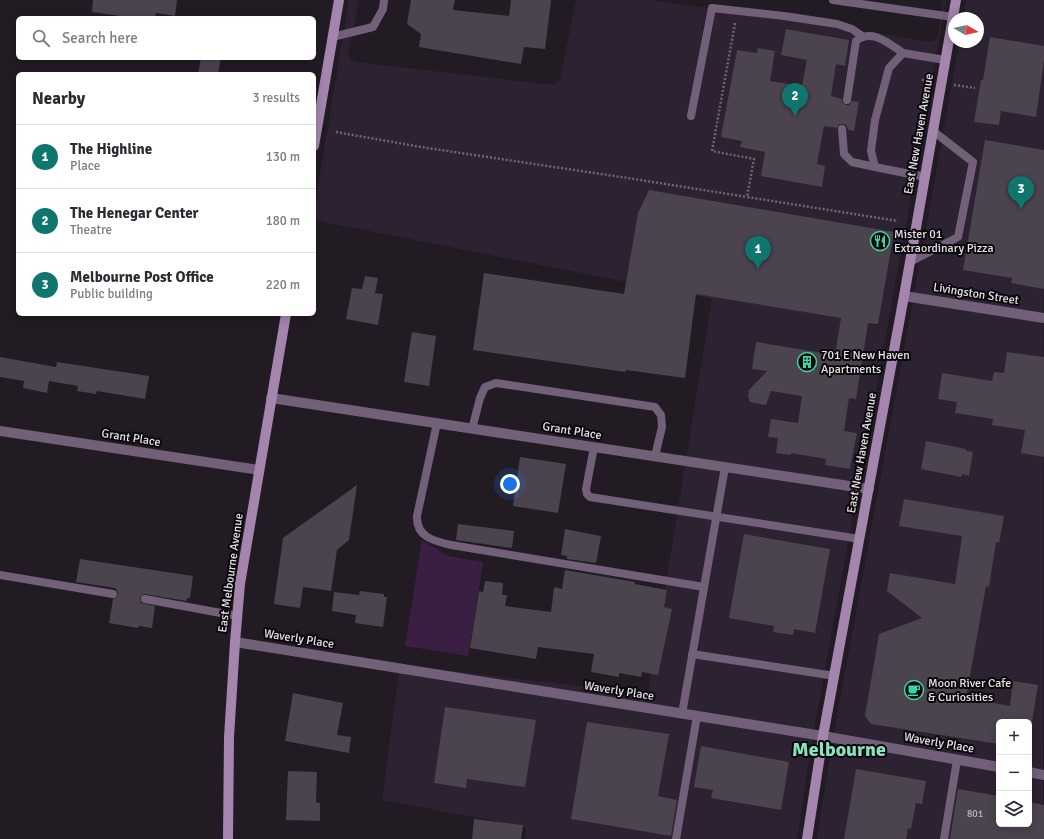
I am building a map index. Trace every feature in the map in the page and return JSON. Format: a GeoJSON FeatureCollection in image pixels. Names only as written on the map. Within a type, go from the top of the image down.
{"type":"FeatureCollection","features":[{"type":"Feature","properties":{"kind":"street"},"geometry":{"type":"LineString","coordinates":[[316,134],[338,0]]}},
{"type":"Feature","properties":{"kind":"street","name":"East New Haven Avenue"},"geometry":{"type":"LineString","coordinates":[[954,12],[956,0]]}},
{"type":"Feature","properties":{"kind":"street","name":"East New Haven Avenue"},"geometry":{"type":"LineString","coordinates":[[807,839],[823,736],[904,296],[948,44]]}},
{"type":"Feature","properties":{"kind":"street","name":"Livingston Street"},"geometry":{"type":"LineString","coordinates":[[904,296],[1044,318]]}},
{"type":"Feature","properties":{"kind":"street","name":"East Melbourne Avenue"},"geometry":{"type":"LineString","coordinates":[[228,839],[229,737],[240,584],[286,316]]}},
{"type":"Feature","properties":{"kind":"street","name":"Grant Place"},"geometry":{"type":"LineString","coordinates":[[271,398],[869,489]]}},
{"type":"Feature","properties":{"kind":"street","name":"Grant Place"},"geometry":{"type":"LineString","coordinates":[[0,432],[259,470]]}},
{"type":"Feature","properties":{"kind":"street","name":"Waverly Place"},"geometry":{"type":"LineString","coordinates":[[235,642],[823,736],[996,766]]}},
{"type":"Feature","properties":{"kind":"street"},"geometry":{"type":"LineString","coordinates":[[1032,773],[1044,775]]}},
{"type":"Feature","properties":{"kind":"lane"},"geometry":{"type":"LineString","coordinates":[[332,37],[373,27],[383,9],[384,0]]}},
{"type":"Feature","properties":{"kind":"lane"},"geometry":{"type":"LineString","coordinates":[[833,0],[948,16]]}},
{"type":"Feature","properties":{"kind":"lane"},"geometry":{"type":"LineString","coordinates":[[691,116],[712,8],[784,16],[837,24],[852,29],[862,36]]}},
{"type":"Feature","properties":{"kind":"lane"},"geometry":{"type":"LineString","coordinates":[[847,100],[856,41],[862,36],[873,35],[903,53],[945,60]]}},
{"type":"Feature","properties":{"kind":"lane"},"geometry":{"type":"LineString","coordinates":[[875,167],[871,151],[875,120],[889,68],[903,53]]}},
{"type":"Feature","properties":{"kind":"lane"},"geometry":{"type":"LineString","coordinates":[[842,129],[844,154],[852,162],[925,177]]}},
{"type":"Feature","properties":{"kind":"lane"},"geometry":{"type":"LineString","coordinates":[[910,262],[958,237],[973,162],[933,131]]}},
{"type":"Feature","properties":{"kind":"lane"},"geometry":{"type":"LineString","coordinates":[[472,428],[480,398],[485,387],[496,383],[655,407],[661,415],[662,428],[655,456]]}},
{"type":"Feature","properties":{"kind":"lane"},"geometry":{"type":"LineString","coordinates":[[436,423],[417,516],[417,523],[421,532],[427,538],[450,545],[704,587]]}},
{"type":"Feature","properties":{"kind":"lane"},"geometry":{"type":"LineString","coordinates":[[594,447],[586,489],[586,494],[590,498],[860,539]]}},
{"type":"Feature","properties":{"kind":"lane"},"geometry":{"type":"LineString","coordinates":[[682,714],[725,467]]}},
{"type":"Feature","properties":{"kind":"lane"},"geometry":{"type":"LineString","coordinates":[[0,575],[113,594]]}},
{"type":"Feature","properties":{"kind":"lane"},"geometry":{"type":"LineString","coordinates":[[145,599],[237,616]]}},
{"type":"Feature","properties":{"kind":"lane"},"geometry":{"type":"LineString","coordinates":[[692,654],[835,676]]}},
{"type":"Feature","properties":{"kind":"lane"},"geometry":{"type":"LineString","coordinates":[[676,839],[697,716]]}},
{"type":"Feature","properties":{"kind":"lane"},"geometry":{"type":"LineString","coordinates":[[944,839],[957,760]]}},
{"type":"Feature","properties":{"kind":"path"},"geometry":{"type":"LineString","coordinates":[[737,11],[712,151],[754,159],[747,197]]}},
{"type":"Feature","properties":{"kind":"path"},"geometry":{"type":"LineString","coordinates":[[336,132],[421,147],[898,221]]}},
{"type":"Feature","properties":{"kind":"shaded area"},"geometry":{"type":"Polygon","coordinates":[[[349,0],[359,0],[348,55],[351,60],[356,62],[553,85],[560,79],[576,0],[649,0],[802,21],[931,42],[936,40],[938,36],[942,0],[946,0],[813,735],[797,839],[525,839],[526,827],[382,800],[400,665],[648,694],[712,299],[316,220],[316,198],[349,0]]]}},
{"type":"Feature","properties":{"kind":"shaded area"},"geometry":{"type":"Polygon","coordinates":[[[966,0],[1044,0],[1043,839],[817,839],[833,738],[958,48],[984,48],[984,12],[964,12],[966,0]]]}},
{"type":"Feature","properties":{"kind":"shaded area"},"geometry":{"type":"Polygon","coordinates":[[[422,540],[448,556],[483,562],[468,656],[405,646],[422,540]]]}},
{"type":"Feature","properties":{"kind":"building"},"geometry":{"type":"Polygon","coordinates":[[[93,0],[177,0],[175,16],[156,13],[155,16],[120,16],[92,12],[93,0]]]}},
{"type":"Feature","properties":{"kind":"building"},"geometry":{"type":"Polygon","coordinates":[[[411,0],[455,0],[453,10],[509,16],[511,0],[551,0],[545,49],[524,47],[521,64],[419,47],[421,34],[407,24],[411,0]]]}},
{"type":"Feature","properties":{"kind":"building"},"geometry":{"type":"Polygon","coordinates":[[[786,29],[849,40],[845,66],[836,64],[831,96],[842,99],[842,102],[846,105],[849,105],[852,101],[859,102],[854,131],[848,130],[847,126],[844,124],[839,124],[837,128],[824,126],[817,164],[825,166],[822,187],[761,176],[765,152],[740,147],[742,141],[721,137],[737,50],[757,53],[758,48],[775,51],[770,81],[802,86],[807,60],[781,55],[786,29]]]}},
{"type":"Feature","properties":{"kind":"building"},"geometry":{"type":"Polygon","coordinates":[[[990,37],[1044,46],[1044,60],[1036,117],[1001,111],[999,125],[974,122],[990,37]]]}},
{"type":"Feature","properties":{"kind":"building"},"geometry":{"type":"Polygon","coordinates":[[[201,60],[221,60],[218,72],[198,72],[201,60]]]}},
{"type":"Feature","properties":{"kind":"building"},"geometry":{"type":"Polygon","coordinates":[[[985,140],[1044,150],[1044,289],[1011,283],[1012,278],[963,270],[985,140]]]}},
{"type":"Feature","properties":{"kind":"building"},"geometry":{"type":"Polygon","coordinates":[[[649,190],[894,232],[878,324],[868,323],[856,399],[849,398],[844,431],[857,433],[850,469],[825,465],[826,459],[791,453],[791,455],[776,453],[778,438],[768,437],[771,419],[798,423],[802,396],[771,391],[766,405],[750,402],[748,396],[749,390],[767,371],[752,369],[756,342],[835,355],[841,318],[696,294],[685,378],[626,370],[625,372],[473,350],[484,273],[624,294],[638,213],[649,190]]]}},
{"type":"Feature","properties":{"kind":"building"},"geometry":{"type":"Polygon","coordinates":[[[365,276],[378,278],[375,293],[383,294],[378,325],[346,319],[352,288],[362,289],[365,276]]]}},
{"type":"Feature","properties":{"kind":"building"},"geometry":{"type":"Polygon","coordinates":[[[412,332],[436,336],[429,386],[404,382],[412,332]]]}},
{"type":"Feature","properties":{"kind":"building"},"geometry":{"type":"Polygon","coordinates":[[[1007,352],[1044,357],[1044,457],[1021,453],[1025,430],[992,425],[993,419],[955,413],[957,402],[938,399],[942,373],[992,381],[994,372],[1004,373],[1007,352]]]}},
{"type":"Feature","properties":{"kind":"building"},"geometry":{"type":"Polygon","coordinates":[[[0,357],[56,367],[57,362],[149,376],[145,399],[97,391],[96,394],[77,391],[78,386],[49,381],[47,393],[23,388],[24,381],[0,377],[0,357]]]}},
{"type":"Feature","properties":{"kind":"building"},"geometry":{"type":"Polygon","coordinates":[[[926,441],[966,449],[966,451],[973,452],[969,476],[962,474],[961,477],[921,469],[926,441]]]}},
{"type":"Feature","properties":{"kind":"building"},"geometry":{"type":"Polygon","coordinates":[[[520,457],[566,464],[558,513],[513,506],[520,457]]]}},
{"type":"Feature","properties":{"kind":"building"},"geometry":{"type":"Polygon","coordinates":[[[357,485],[349,540],[337,550],[331,591],[303,587],[300,608],[274,604],[283,538],[357,485]]]}},
{"type":"Feature","properties":{"kind":"building"},"geometry":{"type":"Polygon","coordinates":[[[904,499],[1004,516],[999,543],[996,542],[989,587],[986,586],[966,698],[1010,706],[1013,681],[1038,685],[1032,722],[1032,719],[996,719],[996,744],[871,724],[865,716],[879,634],[922,618],[887,591],[890,573],[955,584],[962,536],[899,526],[904,499]]]}},
{"type":"Feature","properties":{"kind":"building"},"geometry":{"type":"Polygon","coordinates":[[[458,524],[514,531],[512,548],[456,540],[458,524]]]}},
{"type":"Feature","properties":{"kind":"building"},"geometry":{"type":"Polygon","coordinates":[[[565,529],[601,536],[596,563],[567,559],[567,556],[561,555],[565,529]]]}},
{"type":"Feature","properties":{"kind":"building"},"geometry":{"type":"Polygon","coordinates":[[[744,534],[830,549],[815,633],[794,629],[793,635],[773,632],[774,626],[729,618],[744,534]]]}},
{"type":"Feature","properties":{"kind":"building"},"geometry":{"type":"Polygon","coordinates":[[[80,559],[193,576],[190,598],[187,598],[187,601],[144,594],[140,598],[141,603],[155,606],[152,628],[139,626],[138,628],[109,623],[113,599],[117,597],[118,592],[115,588],[76,582],[80,559]]]}},
{"type":"Feature","properties":{"kind":"building"},"geometry":{"type":"Polygon","coordinates":[[[565,570],[635,582],[635,584],[667,590],[664,607],[672,609],[658,675],[642,672],[641,677],[619,673],[619,677],[591,672],[594,654],[538,647],[536,659],[470,648],[479,591],[483,592],[485,581],[503,583],[502,595],[507,595],[505,606],[551,612],[554,587],[562,589],[565,570]]]}},
{"type":"Feature","properties":{"kind":"building"},"geometry":{"type":"Polygon","coordinates":[[[360,591],[384,594],[384,597],[387,597],[383,627],[355,623],[356,615],[332,611],[334,592],[359,595],[360,591]]]}},
{"type":"Feature","properties":{"kind":"building"},"geometry":{"type":"Polygon","coordinates":[[[293,693],[343,703],[337,735],[351,737],[349,753],[285,741],[293,693]]]}},
{"type":"Feature","properties":{"kind":"building"},"geometry":{"type":"Polygon","coordinates":[[[445,707],[536,720],[525,787],[467,779],[466,788],[434,783],[445,707]]]}},
{"type":"Feature","properties":{"kind":"building"},"geometry":{"type":"Polygon","coordinates":[[[587,722],[669,734],[658,796],[677,800],[671,836],[571,819],[587,722]]]}},
{"type":"Feature","properties":{"kind":"building"},"geometry":{"type":"Polygon","coordinates":[[[701,746],[789,762],[781,810],[711,798],[713,790],[694,787],[701,746]]]}},
{"type":"Feature","properties":{"kind":"building"},"geometry":{"type":"Polygon","coordinates":[[[856,769],[926,781],[922,804],[916,803],[911,829],[908,828],[906,839],[844,839],[856,769]]]}},
{"type":"Feature","properties":{"kind":"building"},"geometry":{"type":"Polygon","coordinates":[[[288,771],[317,772],[316,802],[320,803],[320,821],[286,820],[288,771]]]}},
{"type":"Feature","properties":{"kind":"building"},"geometry":{"type":"Polygon","coordinates":[[[958,789],[996,795],[996,827],[1032,827],[1032,803],[1044,805],[1044,839],[950,839],[958,789]]]}},
{"type":"Feature","properties":{"kind":"building"},"geometry":{"type":"Polygon","coordinates":[[[474,819],[523,825],[521,839],[472,839],[474,819]]]}},
{"type":"Feature","properties":{"kind":"place","name":"The Henegar Center"},"geometry":{"type":"Point","coordinates":[795,116]}},
{"type":"Feature","properties":{"kind":"place","name":"Melbourne Post Office"},"geometry":{"type":"Point","coordinates":[1021,209]}},
{"type":"Feature","properties":{"kind":"place","name":"Mister 01 Extraordinary Pizza"},"geometry":{"type":"Point","coordinates":[880,241]}},
{"type":"Feature","properties":{"kind":"place","name":"The Highline"},"geometry":{"type":"Point","coordinates":[758,269]}},
{"type":"Feature","properties":{"kind":"place","name":"701 E New Haven Apartments"},"geometry":{"type":"Point","coordinates":[807,362]}},
{"type":"Feature","properties":{"kind":"place","name":"Moon River Cafe & Curiosities"},"geometry":{"type":"Point","coordinates":[914,690]}},
{"type":"Feature","properties":{"kind":"district","name":"Melbourne"},"geometry":{"type":"Point","coordinates":[839,749]}}]}
